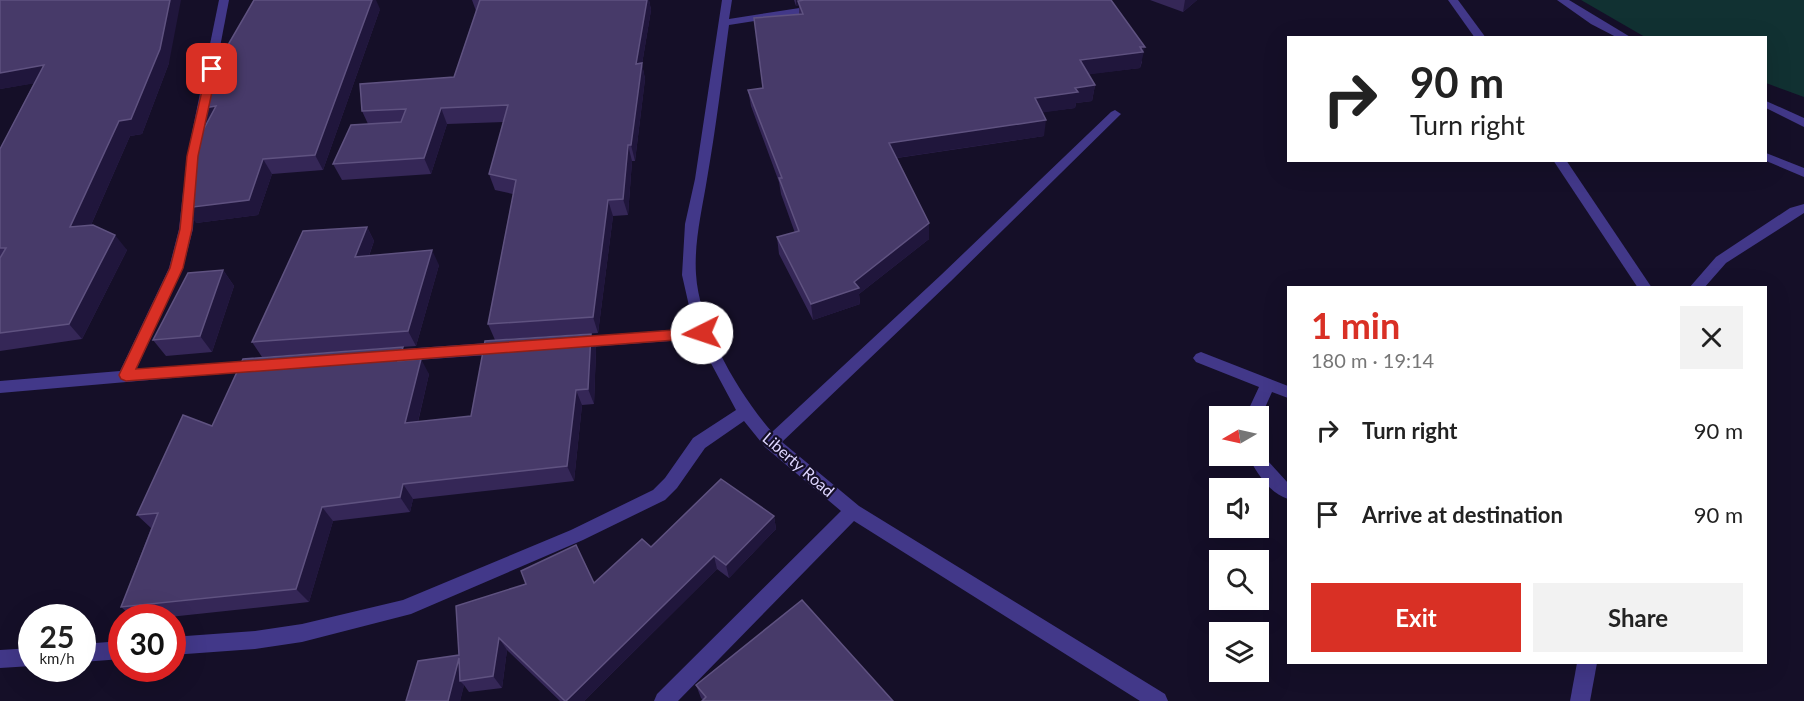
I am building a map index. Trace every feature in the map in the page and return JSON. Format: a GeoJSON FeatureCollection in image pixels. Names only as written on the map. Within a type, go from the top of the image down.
{"type":"FeatureCollection","features":[{"type":"Feature","properties":{"kind":"street"},"geometry":{"type":"LineString","coordinates":[[126,375],[176,268],[186,229],[193,156],[224,0]]}},
{"type":"Feature","properties":{"kind":"street","name":"Liberty Road"},"geometry":{"type":"LineString","coordinates":[[727,0],[692,224],[689,275],[702,333],[746,412],[771,442],[853,511],[1158,701]]}},
{"type":"Feature","properties":{"kind":"street"},"geometry":{"type":"LineString","coordinates":[[1453,0],[1480,36]]}},
{"type":"Feature","properties":{"kind":"street"},"geometry":{"type":"LineString","coordinates":[[1562,0],[1595,22],[1623,36]]}},
{"type":"Feature","properties":{"kind":"street"},"geometry":{"type":"LineString","coordinates":[[724,22],[836,5]]}},
{"type":"Feature","properties":{"kind":"street"},"geometry":{"type":"LineString","coordinates":[[1767,104],[1804,123]]}},
{"type":"Feature","properties":{"kind":"street"},"geometry":{"type":"LineString","coordinates":[[771,442],[946,279],[1115,114]]}},
{"type":"Feature","properties":{"kind":"street"},"geometry":{"type":"LineString","coordinates":[[1767,157],[1804,173]]}},
{"type":"Feature","properties":{"kind":"street"},"geometry":{"type":"LineString","coordinates":[[1561,162],[1644,286]]}},
{"type":"Feature","properties":{"kind":"street"},"geometry":{"type":"LineString","coordinates":[[1698,286],[1721,260],[1795,211],[1804,208]]}},
{"type":"Feature","properties":{"kind":"street"},"geometry":{"type":"LineString","coordinates":[[559,344],[702,333]]}},
{"type":"Feature","properties":{"kind":"street"},"geometry":{"type":"LineString","coordinates":[[368,358],[523,346]]}},
{"type":"Feature","properties":{"kind":"street"},"geometry":{"type":"LineString","coordinates":[[1201,358],[1287,392]]}},
{"type":"Feature","properties":{"kind":"street"},"geometry":{"type":"LineString","coordinates":[[0,387],[126,375],[273,365]]}},
{"type":"Feature","properties":{"kind":"street"},"geometry":{"type":"LineString","coordinates":[[1258,406],[1268,384]]}},
{"type":"Feature","properties":{"kind":"street"},"geometry":{"type":"LineString","coordinates":[[186,645],[255,640],[302,633],[404,608],[578,535],[659,495],[671,483],[699,443],[746,412]]}},
{"type":"Feature","properties":{"kind":"street"},"geometry":{"type":"LineString","coordinates":[[1263,466],[1274,481],[1287,491]]}},
{"type":"Feature","properties":{"kind":"street"},"geometry":{"type":"LineString","coordinates":[[664,701],[853,511]]}},
{"type":"Feature","properties":{"kind":"street"},"geometry":{"type":"LineString","coordinates":[[0,659],[18,658]]}},
{"type":"Feature","properties":{"kind":"street"},"geometry":{"type":"LineString","coordinates":[[1580,701],[1587,664]]}},
{"type":"Feature","properties":{"kind":"green space"},"geometry":{"type":"Polygon","coordinates":[[[1581,0],[1804,0],[1804,97],[1767,83],[1767,36],[1643,36],[1581,0]]]}},
{"type":"Feature","properties":{"kind":"building"},"geometry":{"type":"Polygon","coordinates":[[[0,0],[170,0],[160,49],[131,119],[119,121],[70,227],[93,225],[115,235],[69,324],[0,333],[0,258],[6,248],[0,248],[0,149],[44,65],[0,73],[0,0]]]}},
{"type":"Feature","properties":{"kind":"building"},"geometry":{"type":"Polygon","coordinates":[[[254,0],[372,0],[315,155],[263,159],[249,200],[185,208],[191,153],[216,106],[198,109],[203,88],[254,0]]]}},
{"type":"Feature","properties":{"kind":"building"},"geometry":{"type":"Polygon","coordinates":[[[480,0],[647,0],[636,64],[642,63],[631,145],[628,145],[623,199],[608,200],[593,317],[488,324],[516,180],[489,174],[508,105],[441,108],[424,158],[333,164],[351,125],[401,122],[406,109],[362,111],[360,84],[454,77],[480,0]]]}},
{"type":"Feature","properties":{"kind":"building"},"geometry":{"type":"Polygon","coordinates":[[[1111,0],[1145,47],[1140,47],[1143,52],[1080,60],[1095,85],[1075,88],[1078,92],[1035,98],[1046,120],[889,143],[929,223],[854,282],[859,288],[811,304],[777,237],[799,231],[779,178],[782,178],[748,90],[763,88],[754,18],[803,14],[798,1],[1111,0]]]}},
{"type":"Feature","properties":{"kind":"building"},"geometry":{"type":"Polygon","coordinates":[[[367,227],[355,257],[432,250],[408,331],[252,342],[303,231],[367,227]]]}},
{"type":"Feature","properties":{"kind":"building"},"geometry":{"type":"Polygon","coordinates":[[[223,270],[200,336],[153,340],[188,273],[223,270]]]}},
{"type":"Feature","properties":{"kind":"building"},"geometry":{"type":"Polygon","coordinates":[[[591,334],[588,389],[576,390],[567,466],[403,484],[400,497],[322,507],[296,589],[150,604],[122,604],[158,513],[137,515],[183,415],[212,426],[243,359],[403,347],[398,361],[421,359],[405,423],[471,416],[485,341],[591,334]]]}},
{"type":"Feature","properties":{"kind":"building"},"geometry":{"type":"Polygon","coordinates":[[[721,479],[774,516],[726,565],[714,556],[566,701],[499,638],[493,676],[460,681],[459,658],[448,701],[406,701],[418,661],[459,655],[456,606],[526,584],[521,571],[576,545],[594,583],[642,539],[651,547],[721,479]]]}},
{"type":"Feature","properties":{"kind":"building"},"geometry":{"type":"Polygon","coordinates":[[[802,600],[893,701],[702,701],[706,697],[696,685],[802,600]]]}},
{"type":"Feature","properties":{"kind":"route"},"geometry":{"type":"LineString","coordinates":[[212,69],[193,156],[186,229],[176,268],[164,298],[126,375],[702,333]]}}]}
